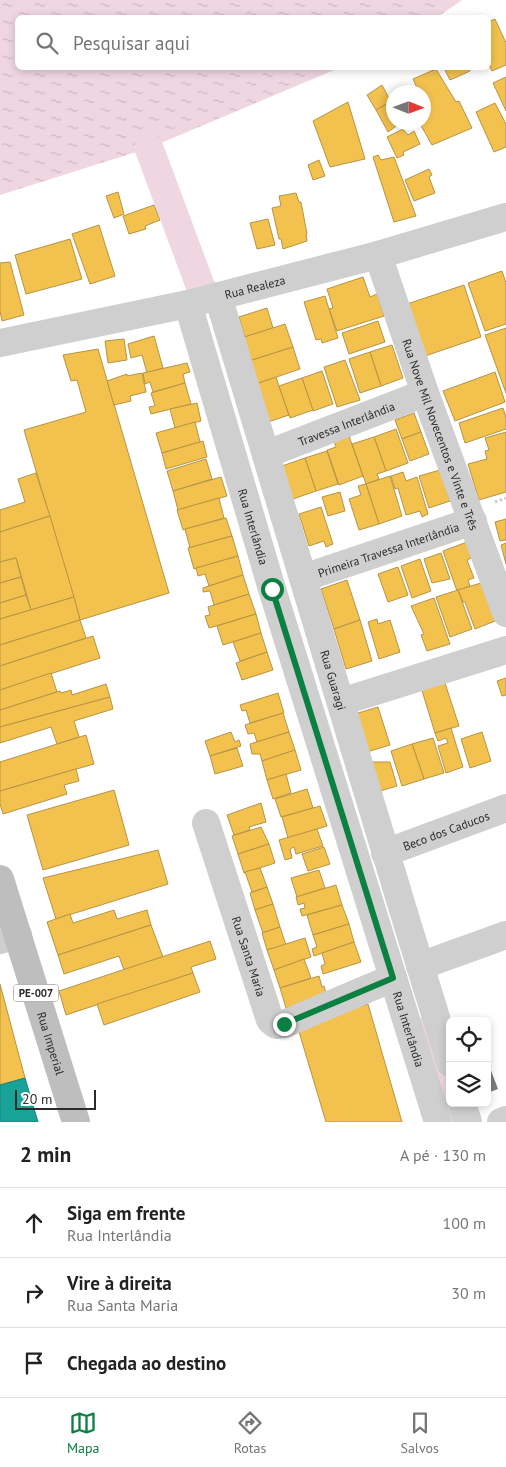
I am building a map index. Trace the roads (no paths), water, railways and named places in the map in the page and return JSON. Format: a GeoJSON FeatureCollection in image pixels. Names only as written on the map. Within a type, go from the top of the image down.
{"type":"FeatureCollection","features":[{"type":"Feature","properties":{"kind":"highway","name":"Rua Imperial"},"geometry":{"type":"LineString","coordinates":[[0,879],[9,938],[76,1122]]}},
{"type":"Feature","properties":{"kind":"street","name":"Rua Realeza"},"geometry":{"type":"LineString","coordinates":[[0,343],[188,304],[378,255],[506,217]]}},
{"type":"Feature","properties":{"kind":"street","name":"Rua Nove Mil Novecentos e Vinte e Três"},"geometry":{"type":"LineString","coordinates":[[378,255],[425,392],[506,613]]}},
{"type":"Feature","properties":{"kind":"street","name":"Rua Guaragi"},"geometry":{"type":"LineString","coordinates":[[218,296],[450,1062]]}},
{"type":"Feature","properties":{"kind":"street","name":"Rua Interlândia"},"geometry":{"type":"LineString","coordinates":[[188,304],[272,589],[438,1122]]}},
{"type":"Feature","properties":{"kind":"street","name":"Travessa Interlândia"},"geometry":{"type":"LineString","coordinates":[[267,454],[425,392]]}},
{"type":"Feature","properties":{"kind":"street","name":"Primeira Travessa Interlândia"},"geometry":{"type":"LineString","coordinates":[[303,578],[473,521]]}},
{"type":"Feature","properties":{"kind":"street"},"geometry":{"type":"LineString","coordinates":[[341,702],[506,650]]}},
{"type":"Feature","properties":{"kind":"street","name":"Beco dos Caducos"},"geometry":{"type":"LineString","coordinates":[[385,853],[506,808]]}},
{"type":"Feature","properties":{"kind":"street","name":"Rua Santa Maria"},"geometry":{"type":"LineString","coordinates":[[206,823],[270,1020],[276,1025],[284,1024],[393,978]]}},
{"type":"Feature","properties":{"kind":"street"},"geometry":{"type":"LineString","coordinates":[[420,966],[506,935]]}},
{"type":"Feature","properties":{"kind":"street"},"geometry":{"type":"LineString","coordinates":[[463,1107],[468,1122]]}},
{"type":"Feature","properties":{"kind":"street"},"geometry":{"type":"LineString","coordinates":[[501,1122],[506,1120]]}},
{"type":"Feature","properties":{"kind":"water"},"geometry":{"type":"Polygon","coordinates":[[[0,0],[462,0],[440,15],[15,15],[15,70],[334,70],[149,148],[0,195],[0,0]]]}},
{"type":"Feature","properties":{"kind":"waterway"},"geometry":{"type":"LineString","coordinates":[[149,148],[200,285]]}},
{"type":"Feature","properties":{"kind":"waterway"},"geometry":{"type":"LineString","coordinates":[[426,1031],[454,1122]]}}]}
